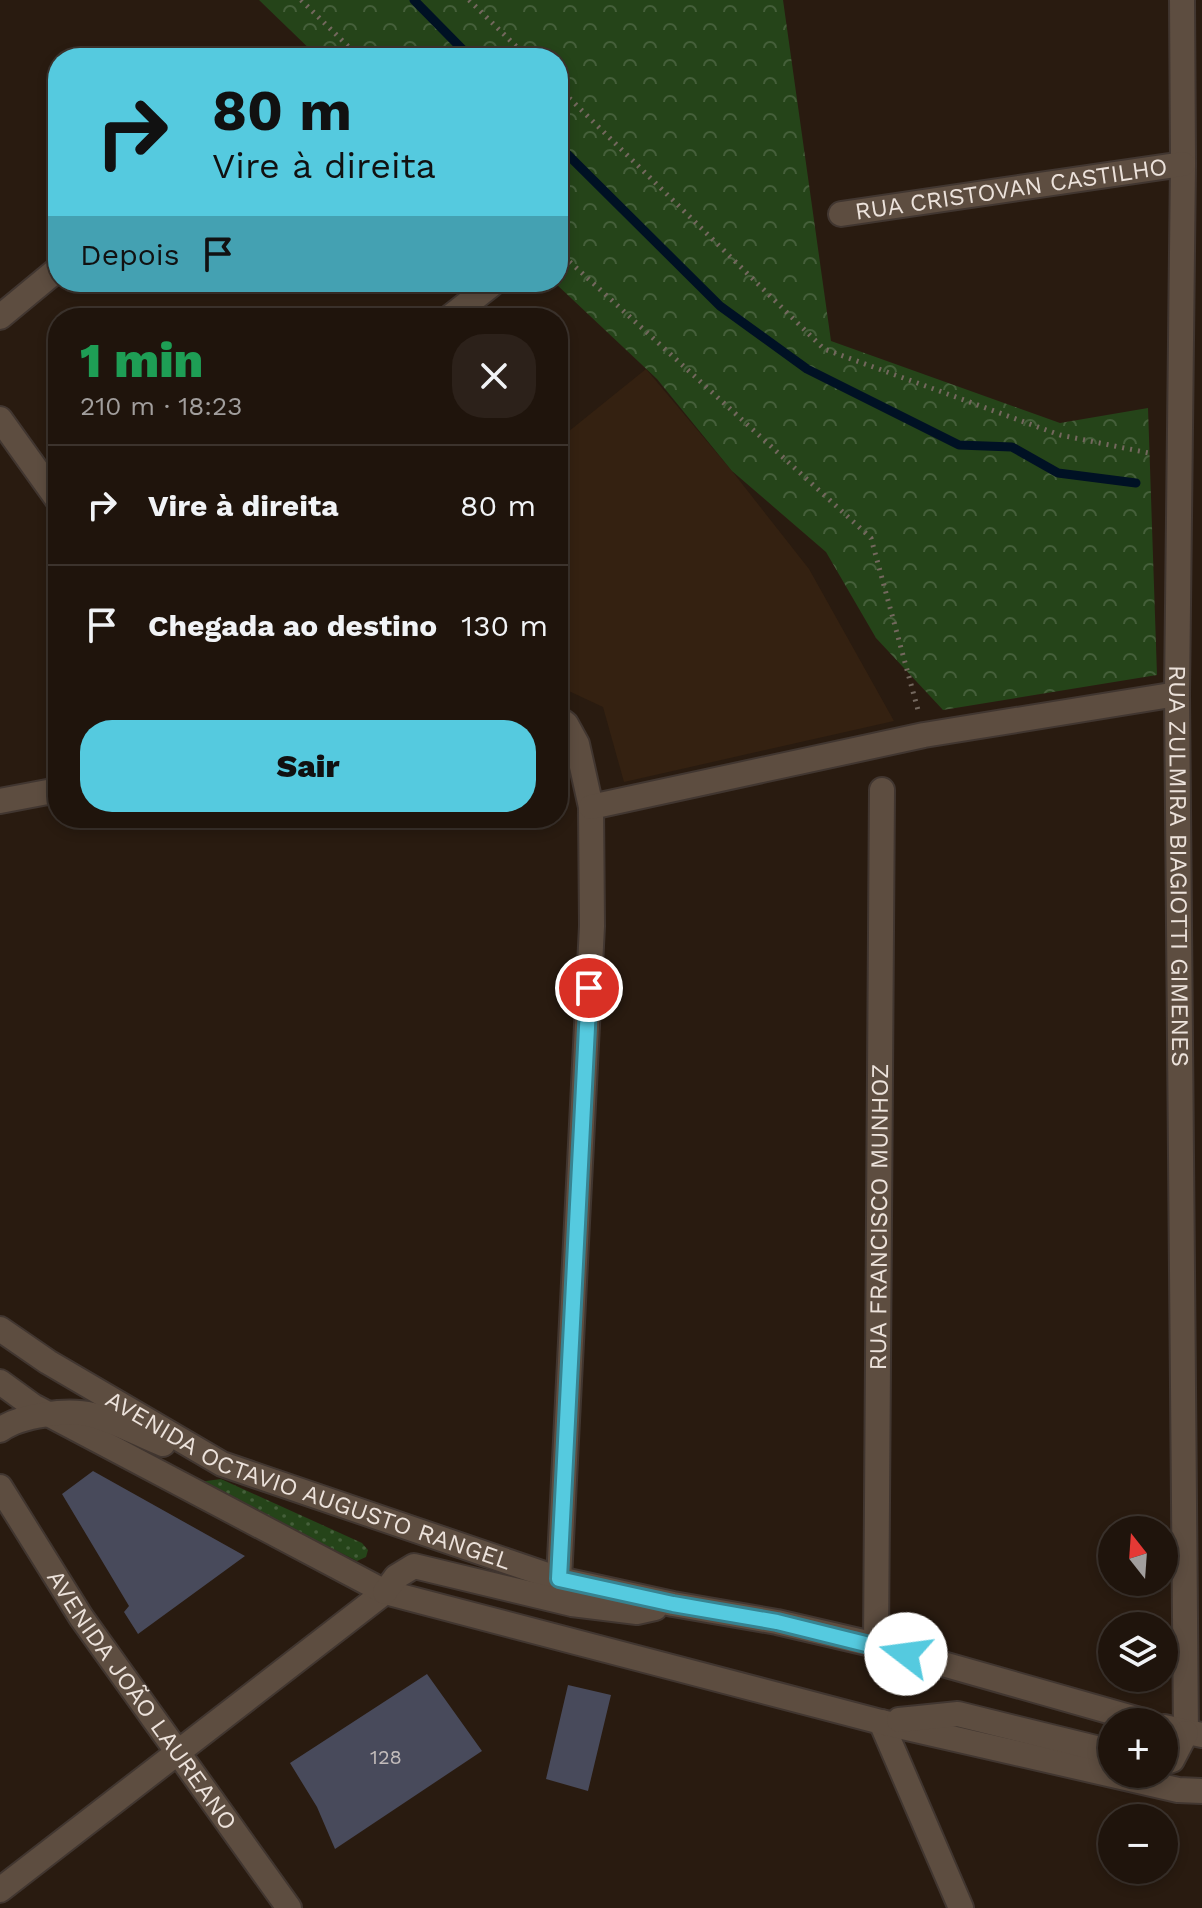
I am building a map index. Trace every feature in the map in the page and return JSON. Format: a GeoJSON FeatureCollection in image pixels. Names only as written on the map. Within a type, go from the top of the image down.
{"type":"FeatureCollection","features":[{"type":"Feature","properties":{"kind":"street","name":"RUA ZULMIRA BIAGIOTTI GIMENES"},"geometry":{"type":"LineString","coordinates":[[1182,0],[1177,694],[1184,1732]]}},
{"type":"Feature","properties":{"kind":"street","name":"RUA CRISTOVAN CASTILHO"},"geometry":{"type":"LineString","coordinates":[[841,214],[1183,164]]}},
{"type":"Feature","properties":{"kind":"street"},"geometry":{"type":"LineString","coordinates":[[0,317],[48,277]]}},
{"type":"Feature","properties":{"kind":"street"},"geometry":{"type":"LineString","coordinates":[[462,308],[482,292]]}},
{"type":"Feature","properties":{"kind":"street"},"geometry":{"type":"LineString","coordinates":[[0,419],[48,486]]}},
{"type":"Feature","properties":{"kind":"street"},"geometry":{"type":"LineString","coordinates":[[591,807],[924,735],[1177,694]]}},
{"type":"Feature","properties":{"kind":"street"},"geometry":{"type":"LineString","coordinates":[[559,1579],[592,926],[591,807],[577,744],[568,728]]}},
{"type":"Feature","properties":{"kind":"street","name":"RUA FRANCISCO MUNHOZ"},"geometry":{"type":"LineString","coordinates":[[876,1645],[882,790]]}},
{"type":"Feature","properties":{"kind":"street"},"geometry":{"type":"LineString","coordinates":[[0,801],[48,792]]}},
{"type":"Feature","properties":{"kind":"street","name":"AVENIDA OCTAVIO AUGUSTO RANGEL"},"geometry":{"type":"LineString","coordinates":[[0,1329],[48,1362],[222,1464],[559,1579],[876,1645],[1098,1708]]}},
{"type":"Feature","properties":{"kind":"street","name":"AVENIDA OCTAVIO AUGUSTO RANGEL"},"geometry":{"type":"LineString","coordinates":[[0,1382],[49,1414],[385,1592],[881,1722],[1178,1790],[1202,1791]]}},
{"type":"Feature","properties":{"kind":"street"},"geometry":{"type":"LineString","coordinates":[[0,1430],[23,1419],[49,1414],[91,1414],[170,1447],[222,1464]]}},
{"type":"Feature","properties":{"kind":"street","name":"AVENIDA JOÃO LAUREANO"},"geometry":{"type":"LineString","coordinates":[[0,1487],[81,1617],[289,1908]]}},
{"type":"Feature","properties":{"kind":"street"},"geometry":{"type":"LineString","coordinates":[[0,1890],[385,1592],[396,1577],[414,1566],[572,1604],[637,1612],[673,1604]]}},
{"type":"Feature","properties":{"kind":"street","name":"AVENIDA OCTAVIO AUGUSTO RANGEL"},"geometry":{"type":"LineString","coordinates":[[881,1722],[958,1714],[1098,1749]]}},
{"type":"Feature","properties":{"kind":"street"},"geometry":{"type":"LineString","coordinates":[[881,1722],[961,1908]]}},
{"type":"Feature","properties":{"kind":"path"},"geometry":{"type":"LineString","coordinates":[[301,0],[350,48]]}},
{"type":"Feature","properties":{"kind":"path"},"geometry":{"type":"LineString","coordinates":[[469,0],[518,48]]}},
{"type":"Feature","properties":{"kind":"path"},"geometry":{"type":"LineString","coordinates":[[568,97],[824,349],[1060,435],[1149,453],[1150,469]]}},
{"type":"Feature","properties":{"kind":"path"},"geometry":{"type":"LineString","coordinates":[[568,260],[871,538],[924,735]]}},
{"type":"Feature","properties":{"kind":"shaded area"},"geometry":{"type":"Polygon","coordinates":[[[646,369],[809,569],[894,721],[624,782],[603,707],[568,691],[568,432],[646,369]]]}},
{"type":"Feature","properties":{"kind":"green space"},"geometry":{"type":"Polygon","coordinates":[[[259,0],[783,0],[831,341],[1060,423],[1148,408],[1157,675],[943,710],[876,638],[826,552],[732,471],[657,379],[565,292],[568,292],[568,48],[309,48],[259,0]]]}},
{"type":"Feature","properties":{"kind":"green space"},"geometry":{"type":"Polygon","coordinates":[[[221,1479],[362,1543],[368,1550],[366,1557],[357,1561],[199,1482],[221,1479]]]}},
{"type":"Feature","properties":{"kind":"building"},"geometry":{"type":"Polygon","coordinates":[[[93,1471],[245,1556],[138,1634],[124,1612],[129,1606],[62,1494],[93,1471]]]}},
{"type":"Feature","properties":{"kind":"building"},"geometry":{"type":"Polygon","coordinates":[[[427,1674],[482,1751],[335,1849],[317,1807],[290,1763],[427,1674]]]}},
{"type":"Feature","properties":{"kind":"building"},"geometry":{"type":"Polygon","coordinates":[[[568,1685],[611,1695],[588,1791],[546,1779],[568,1685]]]}},
{"type":"Feature","properties":{"kind":"waterway"},"geometry":{"type":"LineString","coordinates":[[414,0],[461,48]]}},
{"type":"Feature","properties":{"kind":"waterway"},"geometry":{"type":"LineString","coordinates":[[568,155],[720,306],[807,369],[959,445],[1012,447],[1058,473],[1136,483]]}},
{"type":"Feature","properties":{"kind":"route"},"geometry":{"type":"LineString","coordinates":[[589,988],[559,1579],[673,1604],[777,1622],[906,1654]]}}]}
